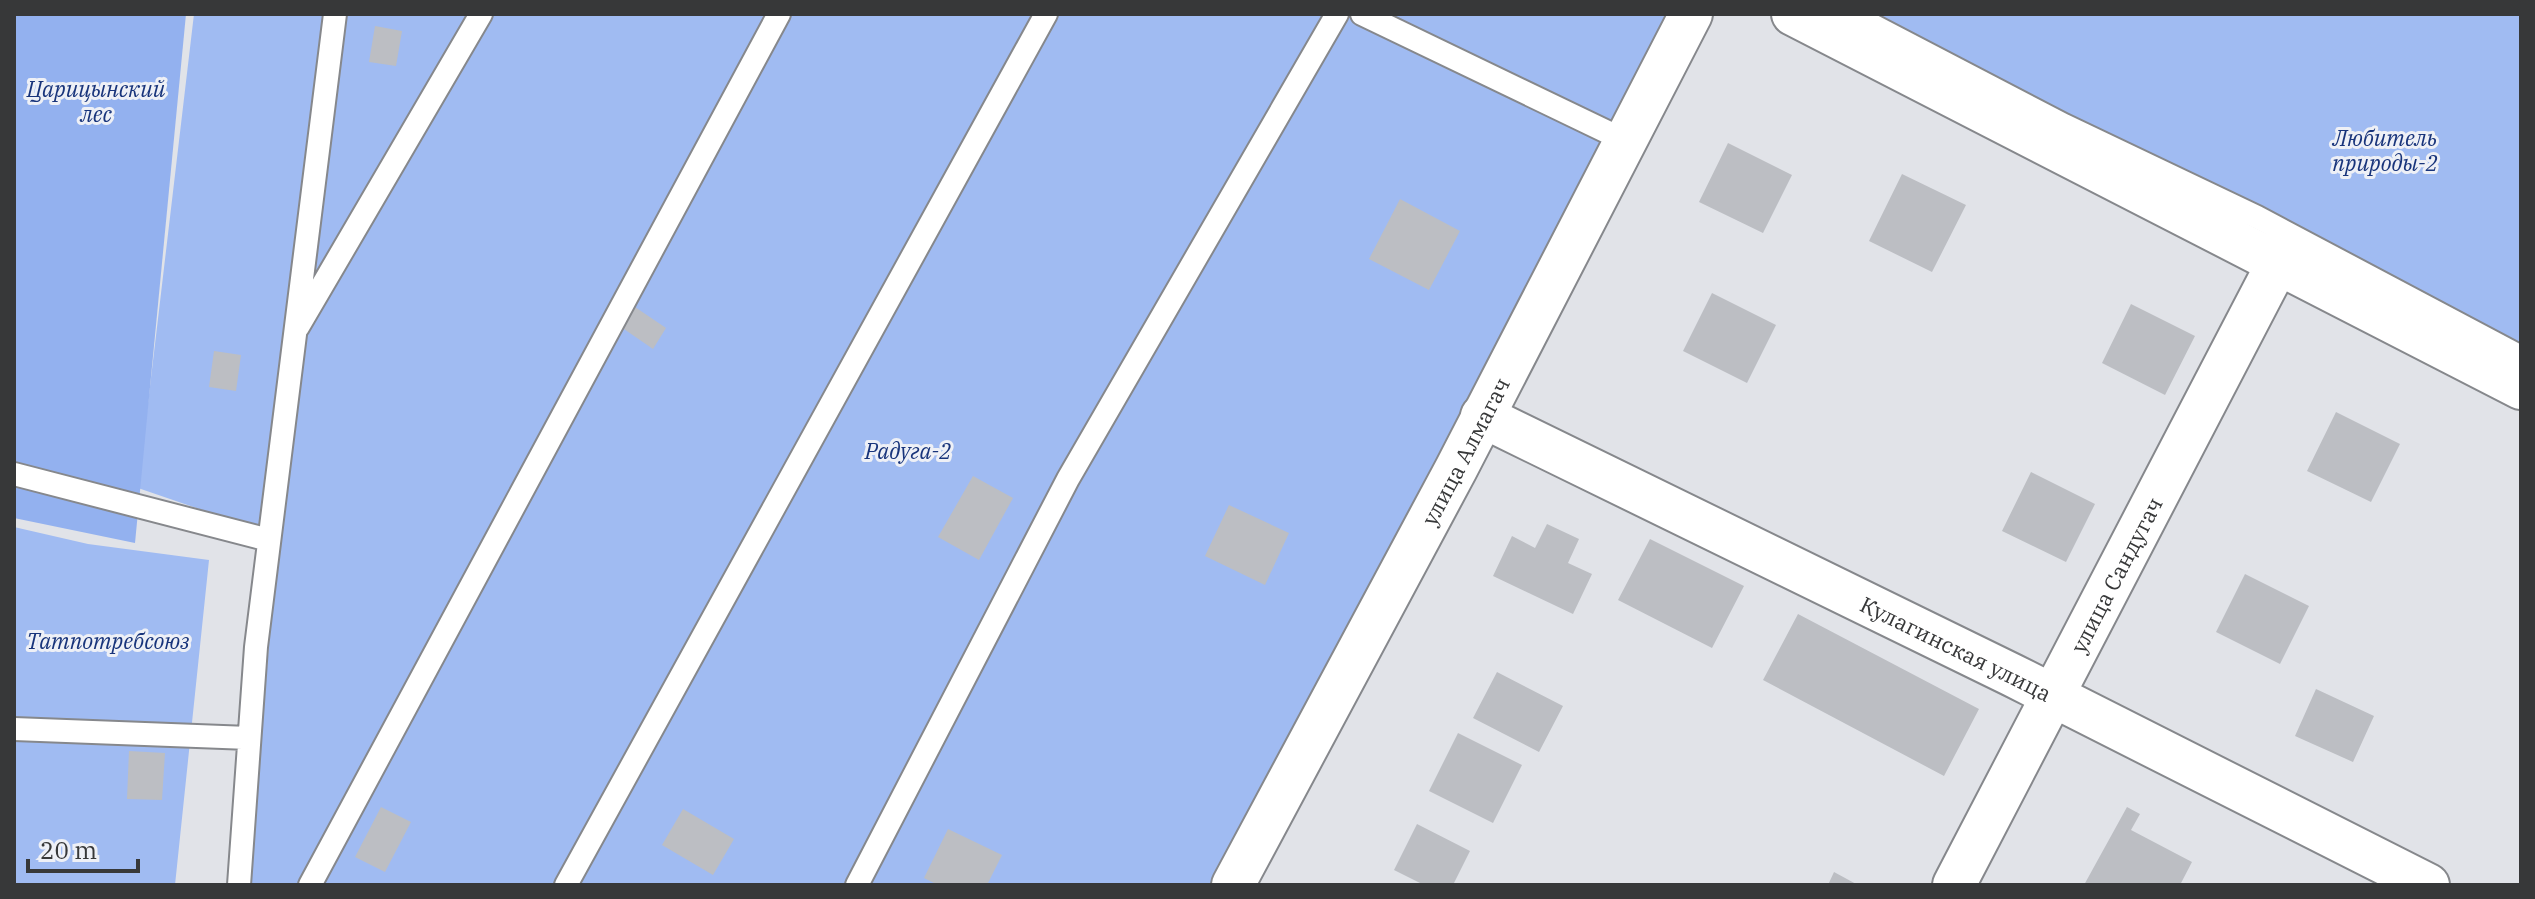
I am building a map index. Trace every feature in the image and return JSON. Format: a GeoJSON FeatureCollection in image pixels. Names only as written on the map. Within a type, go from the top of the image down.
{"type":"FeatureCollection","features":[{"type":"Feature","properties":{"kind":"street","name":"улица Алмагач"},"geometry":{"type":"LineString","coordinates":[[1233,885],[1691,14]]}},
{"type":"Feature","properties":{"kind":"street"},"geometry":{"type":"LineString","coordinates":[[1793,14],[2521,388]]}},
{"type":"Feature","properties":{"kind":"street","name":"улица Сандугач"},"geometry":{"type":"LineString","coordinates":[[1954,885],[2278,263]]}},
{"type":"Feature","properties":{"kind":"street","name":"Кулагинская улица"},"geometry":{"type":"LineString","coordinates":[[1482,416],[2053,696],[2428,885]]}},
{"type":"Feature","properties":{"kind":"lane"},"geometry":{"type":"LineString","coordinates":[[239,885],[249,738],[269,540],[335,14]]}},
{"type":"Feature","properties":{"kind":"lane"},"geometry":{"type":"LineString","coordinates":[[293,335],[481,14]]}},
{"type":"Feature","properties":{"kind":"lane"},"geometry":{"type":"LineString","coordinates":[[310,885],[779,14]]}},
{"type":"Feature","properties":{"kind":"lane"},"geometry":{"type":"LineString","coordinates":[[566,885],[1046,14]]}},
{"type":"Feature","properties":{"kind":"lane"},"geometry":{"type":"LineString","coordinates":[[857,885],[1068,479],[1337,14]]}},
{"type":"Feature","properties":{"kind":"lane"},"geometry":{"type":"LineString","coordinates":[[1362,14],[1626,141]]}},
{"type":"Feature","properties":{"kind":"lane"},"geometry":{"type":"LineString","coordinates":[[1851,14],[2064,125],[2257,217],[2521,357]]}},
{"type":"Feature","properties":{"kind":"lane"},"geometry":{"type":"LineString","coordinates":[[14,474],[269,540]]}},
{"type":"Feature","properties":{"kind":"lane"},"geometry":{"type":"LineString","coordinates":[[14,729],[249,738]]}},
{"type":"Feature","properties":{"kind":"green space","name":"Царицынский лес"},"geometry":{"type":"Polygon","coordinates":[[[14,14],[186,14],[135,543],[14,518],[14,14]]]}},
{"type":"Feature","properties":{"kind":"green space","name":"Радуга-2"},"geometry":{"type":"Polygon","coordinates":[[[194,14],[1679,14],[1223,885],[249,885],[278,536],[138,488],[194,14]]]}},
{"type":"Feature","properties":{"kind":"green space","name":"Любитель природы-2"},"geometry":{"type":"Polygon","coordinates":[[[1832,14],[2521,14],[2521,368],[1832,14]]]}},
{"type":"Feature","properties":{"kind":"green space","name":"Татпотребсоюз"},"geometry":{"type":"Polygon","coordinates":[[[14,527],[88,544],[209,560],[175,885],[14,885],[14,527]]]}},
{"type":"Feature","properties":{"kind":"building"},"geometry":{"type":"Polygon","coordinates":[[[375,26],[402,31],[396,66],[369,62],[375,26]]]}},
{"type":"Feature","properties":{"kind":"building"},"geometry":{"type":"Polygon","coordinates":[[[1728,143],[1792,175],[1763,233],[1699,202],[1728,143]]]}},
{"type":"Feature","properties":{"kind":"building"},"geometry":{"type":"Polygon","coordinates":[[[1902,174],[1966,205],[1932,272],[1869,241],[1902,174]]]}},
{"type":"Feature","properties":{"kind":"building"},"geometry":{"type":"Polygon","coordinates":[[[1400,199],[1460,231],[1429,290],[1369,259],[1400,199]]]}},
{"type":"Feature","properties":{"kind":"building"},"geometry":{"type":"Polygon","coordinates":[[[1712,293],[1776,325],[1747,383],[1683,351],[1712,293]]]}},
{"type":"Feature","properties":{"kind":"building"},"geometry":{"type":"Polygon","coordinates":[[[2131,304],[2195,336],[2165,395],[2102,363],[2131,304]]]}},
{"type":"Feature","properties":{"kind":"building"},"geometry":{"type":"Polygon","coordinates":[[[635,307],[666,328],[653,349],[621,327],[635,307]]]}},
{"type":"Feature","properties":{"kind":"building"},"geometry":{"type":"Polygon","coordinates":[[[214,351],[241,355],[236,391],[209,387],[214,351]]]}},
{"type":"Feature","properties":{"kind":"building"},"geometry":{"type":"Polygon","coordinates":[[[2336,412],[2400,444],[2371,502],[2307,471],[2336,412]]]}},
{"type":"Feature","properties":{"kind":"building"},"geometry":{"type":"Polygon","coordinates":[[[2031,472],[2095,504],[2066,562],[2002,531],[2031,472]]]}},
{"type":"Feature","properties":{"kind":"building"},"geometry":{"type":"Polygon","coordinates":[[[973,476],[1013,498],[979,560],[938,537],[973,476]]]}},
{"type":"Feature","properties":{"kind":"building"},"geometry":{"type":"Polygon","coordinates":[[[1229,505],[1289,533],[1265,585],[1205,556],[1229,505]]]}},
{"type":"Feature","properties":{"kind":"building"},"geometry":{"type":"Polygon","coordinates":[[[1547,524],[1579,539],[1568,563],[1592,574],[1573,614],[1493,576],[1512,536],[1535,548],[1547,524]]]}},
{"type":"Feature","properties":{"kind":"building"},"geometry":{"type":"Polygon","coordinates":[[[1650,539],[1744,586],[1712,648],[1618,600],[1650,539]]]}},
{"type":"Feature","properties":{"kind":"building"},"geometry":{"type":"Polygon","coordinates":[[[2245,574],[2309,606],[2280,664],[2216,632],[2245,574]]]}},
{"type":"Feature","properties":{"kind":"building"},"geometry":{"type":"Polygon","coordinates":[[[1798,614],[1979,709],[1944,776],[1763,680],[1798,614]]]}},
{"type":"Feature","properties":{"kind":"building"},"geometry":{"type":"Polygon","coordinates":[[[1497,672],[1563,706],[1539,752],[1473,718],[1497,672]]]}},
{"type":"Feature","properties":{"kind":"building"},"geometry":{"type":"Polygon","coordinates":[[[2316,689],[2374,716],[2353,762],[2295,736],[2316,689]]]}},
{"type":"Feature","properties":{"kind":"building"},"geometry":{"type":"Polygon","coordinates":[[[1458,733],[1522,765],[1493,823],[1429,791],[1458,733]]]}},
{"type":"Feature","properties":{"kind":"building"},"geometry":{"type":"Polygon","coordinates":[[[129,751],[165,753],[162,800],[127,799],[129,751]]]}},
{"type":"Feature","properties":{"kind":"building"},"geometry":{"type":"Polygon","coordinates":[[[381,807],[411,822],[385,872],[355,857],[381,807]]]}},
{"type":"Feature","properties":{"kind":"building"},"geometry":{"type":"Polygon","coordinates":[[[2127,807],[2140,814],[2131,830],[2192,862],[2180,885],[2084,885],[2127,807]]]}},
{"type":"Feature","properties":{"kind":"building"},"geometry":{"type":"Polygon","coordinates":[[[683,809],[734,839],[713,875],[662,845],[683,809]]]}},
{"type":"Feature","properties":{"kind":"building"},"geometry":{"type":"Polygon","coordinates":[[[1417,824],[1470,851],[1453,885],[1424,885],[1394,870],[1417,824]]]}},
{"type":"Feature","properties":{"kind":"building"},"geometry":{"type":"Polygon","coordinates":[[[948,829],[1002,855],[987,885],[938,885],[924,878],[948,829]]]}},
{"type":"Feature","properties":{"kind":"building"},"geometry":{"type":"Polygon","coordinates":[[[1834,872],[1858,885],[1828,885],[1834,872]]]}}]}
